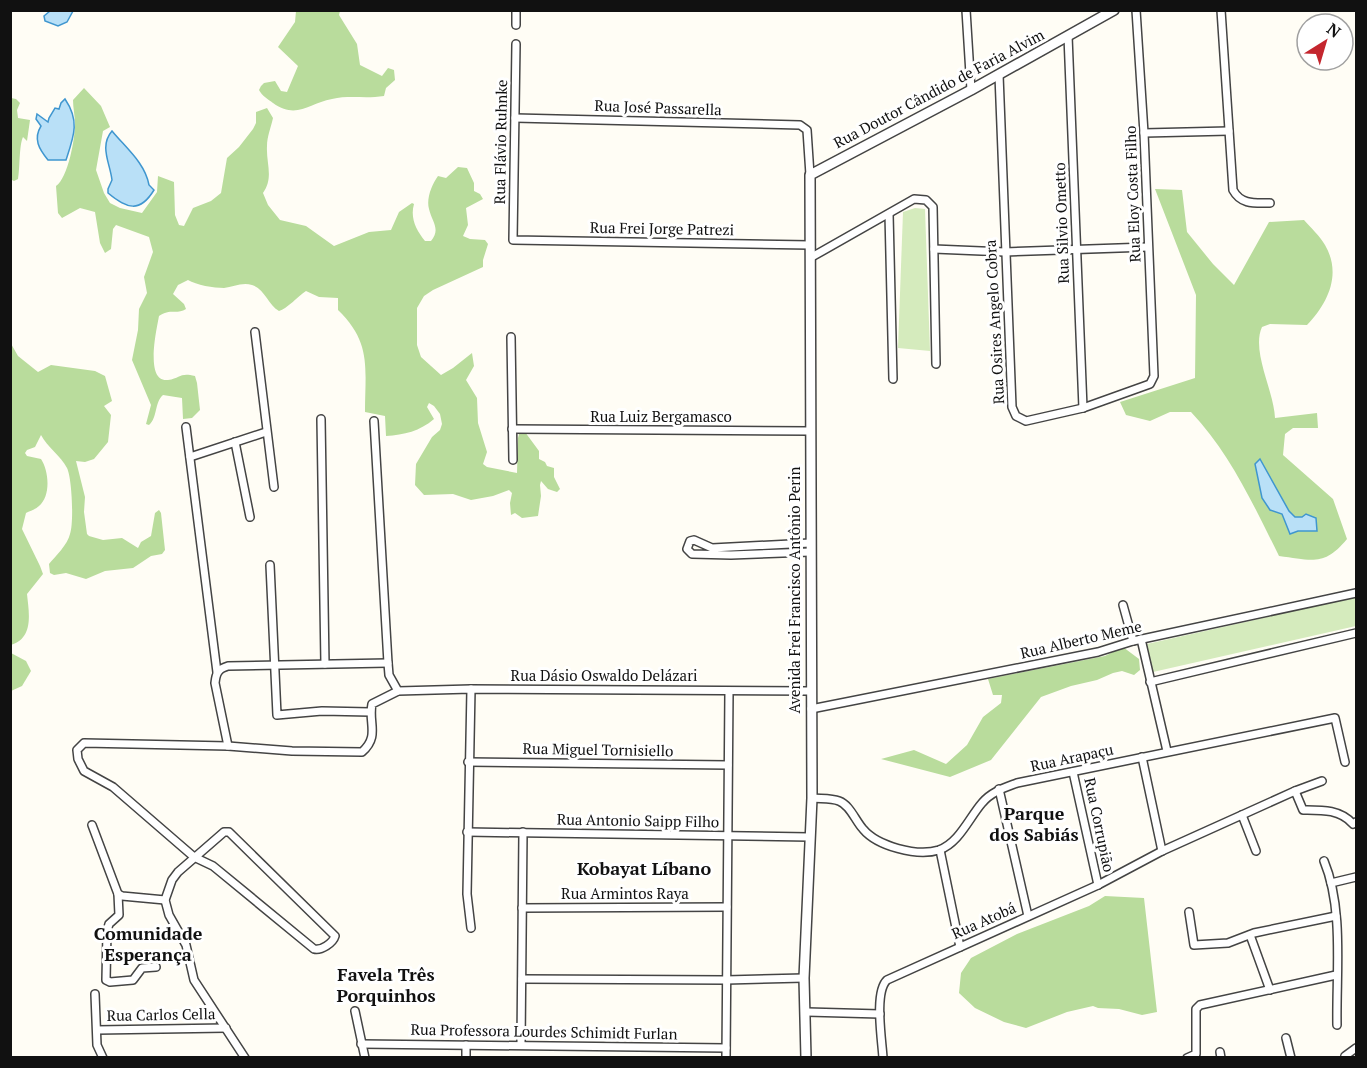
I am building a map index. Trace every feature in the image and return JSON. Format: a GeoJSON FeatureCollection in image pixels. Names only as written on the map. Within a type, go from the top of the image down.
{"type":"FeatureCollection","features":[{"type":"Feature","properties":{"kind":"street"},"geometry":{"type":"LineString","coordinates":[[516,10],[516,25]]}},
{"type":"Feature","properties":{"kind":"street"},"geometry":{"type":"LineString","coordinates":[[966,10],[971,90]]}},
{"type":"Feature","properties":{"kind":"street","name":"Rua Doutor Cândido de Faria Alvim"},"geometry":{"type":"LineString","coordinates":[[810,175],[999,75],[1114,10]]}},
{"type":"Feature","properties":{"kind":"street","name":"Rua Eloy Costa Filho"},"geometry":{"type":"LineString","coordinates":[[1136,10],[1155,376]]}},
{"type":"Feature","properties":{"kind":"street"},"geometry":{"type":"LineString","coordinates":[[1221,10],[1233,190],[1241,200],[1250,203],[1270,202]]}},
{"type":"Feature","properties":{"kind":"street","name":"Rua Silvio Ometto"},"geometry":{"type":"LineString","coordinates":[[1068,36],[1083,408]]}},
{"type":"Feature","properties":{"kind":"street","name":"Rua Flávio Ruhnke"},"geometry":{"type":"LineString","coordinates":[[513,240],[516,44]]}},
{"type":"Feature","properties":{"kind":"street","name":"Rua Osires Angelo Cobra"},"geometry":{"type":"LineString","coordinates":[[999,75],[1012,408],[1016,416],[1026,421],[1083,408],[1150,384],[1155,376]]}},
{"type":"Feature","properties":{"kind":"street","name":"Rua José Passarella"},"geometry":{"type":"LineString","coordinates":[[515,117],[800,125]]}},
{"type":"Feature","properties":{"kind":"street","name":"Avenida Frei Francisco Antônio Perin"},"geometry":{"type":"LineString","coordinates":[[800,125],[807,130],[810,175],[812,798],[804,978],[807,1012],[806,1058]]}},
{"type":"Feature","properties":{"kind":"street"},"geometry":{"type":"LineString","coordinates":[[1144,134],[1229,130]]}},
{"type":"Feature","properties":{"kind":"street"},"geometry":{"type":"LineString","coordinates":[[810,258],[914,199],[926,200],[933,207],[936,364]]}},
{"type":"Feature","properties":{"kind":"street"},"geometry":{"type":"LineString","coordinates":[[889,214],[892,379]]}},
{"type":"Feature","properties":{"kind":"street","name":"Rua Frei Jorge Patrezi"},"geometry":{"type":"LineString","coordinates":[[513,240],[810,245]]}},
{"type":"Feature","properties":{"kind":"street"},"geometry":{"type":"LineString","coordinates":[[934,249],[1005,252],[1148,247]]}},
{"type":"Feature","properties":{"kind":"street"},"geometry":{"type":"LineString","coordinates":[[255,332],[274,487]]}},
{"type":"Feature","properties":{"kind":"street"},"geometry":{"type":"LineString","coordinates":[[511,338],[513,460]]}},
{"type":"Feature","properties":{"kind":"street"},"geometry":{"type":"LineString","coordinates":[[321,419],[325,664]]}},
{"type":"Feature","properties":{"kind":"street"},"geometry":{"type":"LineString","coordinates":[[245,1058],[194,980],[186,945],[169,915],[165,900],[172,880],[194,857],[224,832],[230,832],[332,931],[334,938],[319,949],[314,949],[213,866],[194,857],[113,787],[84,771],[78,759],[77,750],[84,743],[362,752],[369,746],[373,730],[370,712],[372,704],[398,691],[389,675],[374,421]]}},
{"type":"Feature","properties":{"kind":"street"},"geometry":{"type":"LineString","coordinates":[[186,428],[218,672],[215,683],[228,746]]}},
{"type":"Feature","properties":{"kind":"street","name":"Rua Luiz Bergamasco"},"geometry":{"type":"LineString","coordinates":[[512,429],[810,432]]}},
{"type":"Feature","properties":{"kind":"street"},"geometry":{"type":"LineString","coordinates":[[190,457],[266,432]]}},
{"type":"Feature","properties":{"kind":"street"},"geometry":{"type":"LineString","coordinates":[[235,442],[250,517]]}},
{"type":"Feature","properties":{"kind":"street"},"geometry":{"type":"LineString","coordinates":[[694,540],[711,548],[810,548],[712,554],[692,554],[687,549],[690,541],[694,540]]}},
{"type":"Feature","properties":{"kind":"street"},"geometry":{"type":"LineString","coordinates":[[270,565],[277,715],[322,711],[370,712]]}},
{"type":"Feature","properties":{"kind":"street","name":"Rua Alberto Meme"},"geometry":{"type":"LineString","coordinates":[[811,709],[1098,652],[1137,640],[1356,593]]}},
{"type":"Feature","properties":{"kind":"street"},"geometry":{"type":"LineString","coordinates":[[1123,605],[1150,682],[1167,751]]}},
{"type":"Feature","properties":{"kind":"street"},"geometry":{"type":"LineString","coordinates":[[1150,682],[1356,633]]}},
{"type":"Feature","properties":{"kind":"street"},"geometry":{"type":"LineString","coordinates":[[218,672],[228,666],[388,663]]}},
{"type":"Feature","properties":{"kind":"street"},"geometry":{"type":"LineString","coordinates":[[471,689],[466,894],[471,928]]}},
{"type":"Feature","properties":{"kind":"street","name":"Rua Dásio Oswaldo Delázari"},"geometry":{"type":"LineString","coordinates":[[398,691],[471,689],[810,691]]}},
{"type":"Feature","properties":{"kind":"street"},"geometry":{"type":"LineString","coordinates":[[726,1058],[729,691]]}},
{"type":"Feature","properties":{"kind":"street","name":"Rua Arapaçu"},"geometry":{"type":"LineString","coordinates":[[940,850],[956,837],[982,802],[999,789],[1017,783],[1335,718],[1345,762]]}},
{"type":"Feature","properties":{"kind":"street"},"geometry":{"type":"LineString","coordinates":[[1142,757],[1162,851]]}},
{"type":"Feature","properties":{"kind":"street","name":"Rua Miguel Tornisiello"},"geometry":{"type":"LineString","coordinates":[[468,762],[728,765]]}},
{"type":"Feature","properties":{"kind":"street","name":"Rua Corrupião"},"geometry":{"type":"LineString","coordinates":[[1073,772],[1098,885]]}},
{"type":"Feature","properties":{"kind":"street","name":"Rua Atobá"},"geometry":{"type":"LineString","coordinates":[[883,1058],[880,1014],[882,988],[887,980],[1098,885],[1162,851],[1322,781]]}},
{"type":"Feature","properties":{"kind":"street"},"geometry":{"type":"LineString","coordinates":[[999,789],[1028,916]]}},
{"type":"Feature","properties":{"kind":"street"},"geometry":{"type":"LineString","coordinates":[[1295,791],[1303,810],[1327,810],[1346,816],[1353,824],[1356,822]]}},
{"type":"Feature","properties":{"kind":"street"},"geometry":{"type":"LineString","coordinates":[[812,798],[839,801],[845,805],[863,830],[902,850],[940,850],[960,947]]}},
{"type":"Feature","properties":{"kind":"street"},"geometry":{"type":"LineString","coordinates":[[1242,815],[1257,851]]}},
{"type":"Feature","properties":{"kind":"street"},"geometry":{"type":"LineString","coordinates":[[92,825],[118,894],[119,915],[109,924],[107,931],[106,980],[110,982],[133,980],[142,968],[156,967]]}},
{"type":"Feature","properties":{"kind":"street","name":"Rua Antonio Saipp Filho"},"geometry":{"type":"LineString","coordinates":[[467,832],[809,837]]}},
{"type":"Feature","properties":{"kind":"street"},"geometry":{"type":"LineString","coordinates":[[521,1045],[523,832]]}},
{"type":"Feature","properties":{"kind":"street"},"geometry":{"type":"LineString","coordinates":[[1324,861],[1331,883],[1336,916],[1337,1025]]}},
{"type":"Feature","properties":{"kind":"street"},"geometry":{"type":"LineString","coordinates":[[1331,883],[1356,876]]}},
{"type":"Feature","properties":{"kind":"street"},"geometry":{"type":"LineString","coordinates":[[118,894],[165,900]]}},
{"type":"Feature","properties":{"kind":"street","name":"Rua Armintos Raya"},"geometry":{"type":"LineString","coordinates":[[522,908],[727,907]]}},
{"type":"Feature","properties":{"kind":"street"},"geometry":{"type":"LineString","coordinates":[[1189,912],[1194,945],[1228,943],[1250,935],[1336,916]]}},
{"type":"Feature","properties":{"kind":"street"},"geometry":{"type":"LineString","coordinates":[[1250,935],[1270,990]]}},
{"type":"Feature","properties":{"kind":"street"},"geometry":{"type":"LineString","coordinates":[[1187,1058],[1196,1053],[1196,1009],[1200,1005],[1336,975]]}},
{"type":"Feature","properties":{"kind":"street"},"geometry":{"type":"LineString","coordinates":[[522,979],[804,978]]}},
{"type":"Feature","properties":{"kind":"street"},"geometry":{"type":"LineString","coordinates":[[95,994],[97,1045],[102,1058]]}},
{"type":"Feature","properties":{"kind":"street"},"geometry":{"type":"LineString","coordinates":[[355,1011],[365,1058]]}},
{"type":"Feature","properties":{"kind":"street"},"geometry":{"type":"LineString","coordinates":[[807,1012],[880,1014]]}},
{"type":"Feature","properties":{"kind":"street","name":"Rua Carlos Cella"},"geometry":{"type":"LineString","coordinates":[[97,1030],[225,1028]]}},
{"type":"Feature","properties":{"kind":"street"},"geometry":{"type":"LineString","coordinates":[[1286,1038],[1290,1058]]}},
{"type":"Feature","properties":{"kind":"street","name":"Rua Professora Lourdes Schimidt Furlan"},"geometry":{"type":"LineString","coordinates":[[361,1044],[726,1048]]}},
{"type":"Feature","properties":{"kind":"street"},"geometry":{"type":"LineString","coordinates":[[466,1045],[466,1058]]}},
{"type":"Feature","properties":{"kind":"street"},"geometry":{"type":"LineString","coordinates":[[1345,1056],[1356,1048]]}},
{"type":"Feature","properties":{"kind":"green space"},"geometry":{"type":"Polygon","coordinates":[[[296,11],[340,11],[339,15],[357,44],[360,65],[382,76],[388,68],[394,70],[395,80],[386,88],[384,96],[338,98],[303,109],[289,110],[281,108],[263,96],[259,90],[261,86],[264,83],[275,81],[281,91],[287,92],[298,66],[278,47],[295,22],[296,11]]]}},
{"type":"Feature","properties":{"kind":"green space"},"geometry":{"type":"Polygon","coordinates":[[[84,88],[101,106],[110,127],[103,131],[96,170],[110,203],[142,213],[157,192],[158,176],[174,182],[175,215],[179,225],[184,226],[193,208],[211,201],[221,193],[227,158],[253,129],[256,123],[256,112],[267,108],[273,118],[267,143],[268,181],[263,193],[268,205],[280,220],[306,226],[334,246],[369,232],[391,230],[399,212],[412,203],[414,204],[413,219],[417,228],[425,241],[431,241],[436,229],[428,201],[434,183],[438,176],[446,178],[458,167],[467,168],[474,183],[474,191],[483,199],[466,208],[468,225],[463,236],[485,240],[488,244],[483,267],[424,296],[417,308],[417,345],[421,357],[441,375],[472,353],[474,366],[466,380],[477,398],[478,423],[487,452],[483,464],[487,467],[517,473],[520,431],[525,432],[539,451],[539,459],[547,466],[554,468],[554,477],[560,489],[557,492],[548,489],[541,481],[538,516],[522,518],[515,513],[511,515],[512,493],[509,490],[471,500],[453,494],[424,495],[415,485],[416,464],[432,437],[440,430],[442,424],[440,414],[429,403],[427,407],[434,419],[429,423],[412,432],[386,436],[385,416],[365,412],[364,357],[357,334],[338,310],[338,298],[319,297],[306,291],[279,311],[260,290],[252,285],[241,284],[220,288],[200,285],[188,280],[178,285],[173,294],[186,309],[180,312],[167,312],[159,316],[154,364],[156,373],[161,379],[168,380],[183,375],[195,376],[200,410],[192,418],[183,419],[182,398],[163,395],[158,402],[152,422],[149,425],[146,424],[151,405],[132,360],[138,330],[139,309],[147,293],[144,277],[153,252],[149,237],[116,225],[113,229],[111,249],[105,253],[100,243],[95,212],[80,208],[62,218],[58,213],[56,186],[64,175],[74,139],[73,100],[84,88]]]}},
{"type":"Feature","properties":{"kind":"green space"},"geometry":{"type":"Polygon","coordinates":[[[11,98],[20,103],[17,110],[18,118],[30,120],[27,141],[23,137],[22,141],[18,179],[14,181],[10,179],[11,98]]]}},
{"type":"Feature","properties":{"kind":"green space"},"geometry":{"type":"Polygon","coordinates":[[[1155,189],[1182,190],[1187,232],[1234,285],[1269,222],[1304,220],[1325,245],[1330,256],[1332,277],[1326,298],[1315,316],[1307,325],[1270,324],[1262,327],[1259,337],[1261,359],[1275,418],[1317,413],[1318,428],[1293,428],[1285,434],[1283,455],[1333,499],[1347,539],[1339,548],[1324,558],[1309,560],[1279,556],[1229,462],[1191,412],[1170,412],[1150,421],[1126,415],[1120,402],[1195,378],[1196,295],[1155,189]]]}},
{"type":"Feature","properties":{"kind":"green space"},"geometry":{"type":"Polygon","coordinates":[[[915,208],[925,209],[930,351],[898,348],[903,212],[915,208]]]}},
{"type":"Feature","properties":{"kind":"green space"},"geometry":{"type":"Polygon","coordinates":[[[10,342],[18,356],[38,372],[51,365],[95,371],[105,376],[112,401],[104,406],[111,415],[108,442],[94,459],[85,462],[76,461],[85,497],[84,512],[87,534],[103,540],[122,538],[138,548],[141,542],[151,536],[155,513],[159,510],[165,550],[162,554],[151,556],[133,568],[105,571],[86,579],[66,573],[54,575],[50,573],[49,564],[69,538],[72,501],[67,468],[41,435],[35,447],[25,453],[27,456],[41,459],[44,464],[48,483],[46,496],[39,506],[26,513],[22,529],[43,574],[27,594],[29,617],[27,631],[18,642],[11,645],[10,342]]]}},
{"type":"Feature","properties":{"kind":"green space"},"geometry":{"type":"Polygon","coordinates":[[[1356,597],[1356,626],[1153,672],[1147,644],[1356,597]]]}},
{"type":"Feature","properties":{"kind":"green space"},"geometry":{"type":"Polygon","coordinates":[[[1123,647],[1139,659],[1140,670],[1134,675],[1122,671],[1113,673],[1041,697],[991,760],[950,777],[881,759],[914,750],[946,764],[967,745],[983,717],[1001,703],[1002,695],[993,695],[988,679],[1105,656],[1123,647]]]}},
{"type":"Feature","properties":{"kind":"green space"},"geometry":{"type":"Polygon","coordinates":[[[11,653],[26,661],[31,671],[22,686],[11,691],[11,653]]]}},
{"type":"Feature","properties":{"kind":"green space"},"geometry":{"type":"Polygon","coordinates":[[[1105,896],[1144,898],[1157,1012],[1142,1015],[1093,1006],[1067,1012],[1026,1028],[1004,1022],[975,1008],[959,993],[961,973],[971,958],[1017,934],[1089,906],[1105,896]]]}},
{"type":"Feature","properties":{"kind":"water"},"geometry":{"type":"Polygon","coordinates":[[[50,11],[73,11],[67,22],[58,26],[45,21],[44,16],[50,11]]]}},
{"type":"Feature","properties":{"kind":"water"},"geometry":{"type":"Polygon","coordinates":[[[65,99],[73,114],[74,129],[71,143],[66,160],[48,160],[37,140],[41,126],[36,119],[37,114],[48,122],[55,108],[59,109],[65,99]]]}},
{"type":"Feature","properties":{"kind":"water"},"geometry":{"type":"Polygon","coordinates":[[[112,131],[144,170],[149,185],[154,190],[144,202],[138,205],[121,203],[108,193],[112,180],[106,155],[106,143],[112,131]]]}},
{"type":"Feature","properties":{"kind":"water"},"geometry":{"type":"Polygon","coordinates":[[[1260,459],[1289,511],[1295,517],[1302,517],[1306,514],[1316,518],[1317,531],[1298,531],[1290,534],[1282,514],[1270,510],[1262,498],[1255,464],[1260,459]]]}},
{"type":"Feature","properties":{"kind":"district","name":"Parque dos Sabiás"},"geometry":{"type":"Point","coordinates":[1034,824]}},
{"type":"Feature","properties":{"kind":"district","name":"Kobayat Líbano"},"geometry":{"type":"Point","coordinates":[644,869]}},
{"type":"Feature","properties":{"kind":"district","name":"Comunidade Esperança"},"geometry":{"type":"Point","coordinates":[148,944]}},
{"type":"Feature","properties":{"kind":"district","name":"Favela Três Porquinhos"},"geometry":{"type":"Point","coordinates":[386,985]}}]}
